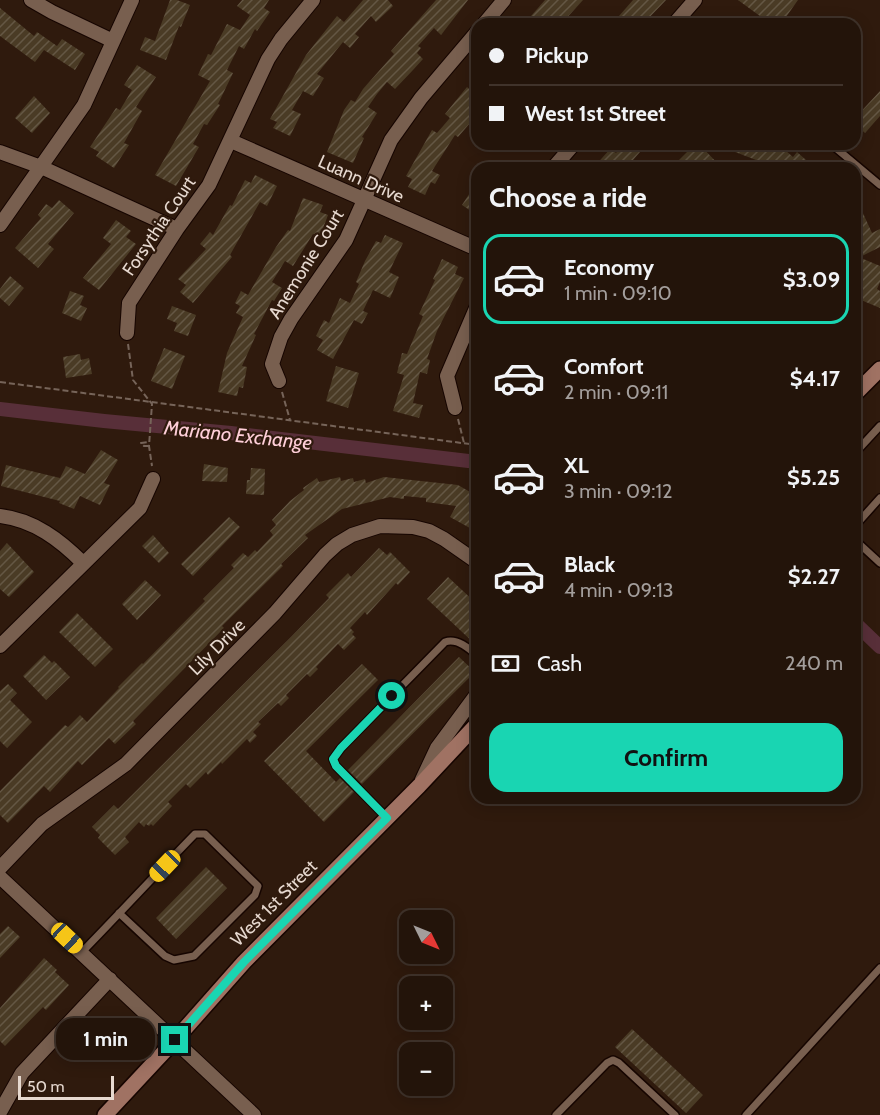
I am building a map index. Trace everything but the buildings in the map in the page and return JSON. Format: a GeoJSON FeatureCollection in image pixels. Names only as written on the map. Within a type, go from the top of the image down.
{"type":"FeatureCollection","features":[{"type":"Feature","properties":{"kind":"main road"},"geometry":{"type":"LineString","coordinates":[[861,388],[880,369]]}},
{"type":"Feature","properties":{"kind":"main road","name":"West 1st Street"},"geometry":{"type":"LineString","coordinates":[[105,1115],[244,962],[471,730]]}},
{"type":"Feature","properties":{"kind":"street"},"geometry":{"type":"LineString","coordinates":[[31,0],[113,41]]}},
{"type":"Feature","properties":{"kind":"street"},"geometry":{"type":"LineString","coordinates":[[0,225],[84,105],[132,0]]}},
{"type":"Feature","properties":{"kind":"street","name":"Forsythia Court"},"geometry":{"type":"LineString","coordinates":[[127,333],[129,303],[209,185],[268,59],[313,0]]}},
{"type":"Feature","properties":{"kind":"street"},"geometry":{"type":"LineString","coordinates":[[489,18],[504,0]]}},
{"type":"Feature","properties":{"kind":"street"},"geometry":{"type":"LineString","coordinates":[[679,18],[695,0]]}},
{"type":"Feature","properties":{"kind":"street","name":"Anemonie Court"},"geometry":{"type":"LineString","coordinates":[[279,381],[272,364],[281,337],[346,240],[391,140],[421,98],[471,39]]}},
{"type":"Feature","properties":{"kind":"street","name":"Luann Drive"},"geometry":{"type":"LineString","coordinates":[[231,141],[471,246]]}},
{"type":"Feature","properties":{"kind":"street"},"geometry":{"type":"LineString","coordinates":[[559,162],[569,150]]}},
{"type":"Feature","properties":{"kind":"street"},"geometry":{"type":"LineString","coordinates":[[0,152],[41,167],[177,229]]}},
{"type":"Feature","properties":{"kind":"street"},"geometry":{"type":"LineString","coordinates":[[455,408],[447,376],[471,320]]}},
{"type":"Feature","properties":{"kind":"street"},"geometry":{"type":"LineString","coordinates":[[0,646],[140,508],[153,479]]}},
{"type":"Feature","properties":{"kind":"street"},"geometry":{"type":"LineString","coordinates":[[0,516],[16,518],[38,527],[60,542],[83,563]]}},
{"type":"Feature","properties":{"kind":"street","name":"Lily Drive"},"geometry":{"type":"LineString","coordinates":[[0,868],[42,824],[126,764],[275,613],[325,555],[338,544],[352,535],[380,526],[413,527],[444,539],[471,558]]}},
{"type":"Feature","properties":{"kind":"street"},"geometry":{"type":"LineString","coordinates":[[419,786],[437,748],[471,702]]}},
{"type":"Feature","properties":{"kind":"street"},"geometry":{"type":"LineString","coordinates":[[0,876],[254,1115]]}},
{"type":"Feature","properties":{"kind":"street"},"geometry":{"type":"LineString","coordinates":[[0,1112],[22,1073],[110,979]]}},
{"type":"Feature","properties":{"kind":"lane"},"geometry":{"type":"LineString","coordinates":[[838,150],[852,162]]}},
{"type":"Feature","properties":{"kind":"lane"},"geometry":{"type":"LineString","coordinates":[[861,170],[880,186]]}},
{"type":"Feature","properties":{"kind":"lane"},"geometry":{"type":"LineString","coordinates":[[861,447],[880,426]]}},
{"type":"Feature","properties":{"kind":"lane"},"geometry":{"type":"LineString","coordinates":[[861,519],[880,498]]}},
{"type":"Feature","properties":{"kind":"lane"},"geometry":{"type":"LineString","coordinates":[[861,546],[880,563]]}},
{"type":"Feature","properties":{"kind":"lane"},"geometry":{"type":"LineString","coordinates":[[387,818],[336,766],[333,759],[445,642],[458,643],[471,650]]}},
{"type":"Feature","properties":{"kind":"lane"},"geometry":{"type":"LineString","coordinates":[[82,952],[119,913],[195,834],[205,834],[258,885],[255,895],[194,956],[174,960],[165,956],[119,913]]}},
{"type":"Feature","properties":{"kind":"lane"},"geometry":{"type":"LineString","coordinates":[[746,1115],[880,968]]}},
{"type":"Feature","properties":{"kind":"lane"},"geometry":{"type":"LineString","coordinates":[[556,1115],[607,1063],[614,1060],[675,1115]]}},
{"type":"Feature","properties":{"kind":"path"},"geometry":{"type":"LineString","coordinates":[[127,333],[133,380],[152,404],[150,442],[153,479]]}},
{"type":"Feature","properties":{"kind":"path"},"geometry":{"type":"LineString","coordinates":[[279,381],[290,420]]}},
{"type":"Feature","properties":{"kind":"path"},"geometry":{"type":"LineString","coordinates":[[0,382],[471,445]]}},
{"type":"Feature","properties":{"kind":"path"},"geometry":{"type":"LineString","coordinates":[[455,408],[465,444]]}},
{"type":"Feature","properties":{"kind":"waterway","name":"Mariano Exchange"},"geometry":{"type":"LineString","coordinates":[[0,409],[471,461]]}},
{"type":"Feature","properties":{"kind":"waterway","name":"Mariano Exchange"},"geometry":{"type":"LineString","coordinates":[[861,629],[880,647]]}},
{"type":"Feature","properties":{"kind":"route"},"geometry":{"type":"LineString","coordinates":[[175,1040],[244,962],[387,818],[336,766],[333,759],[392,696]]}}]}
